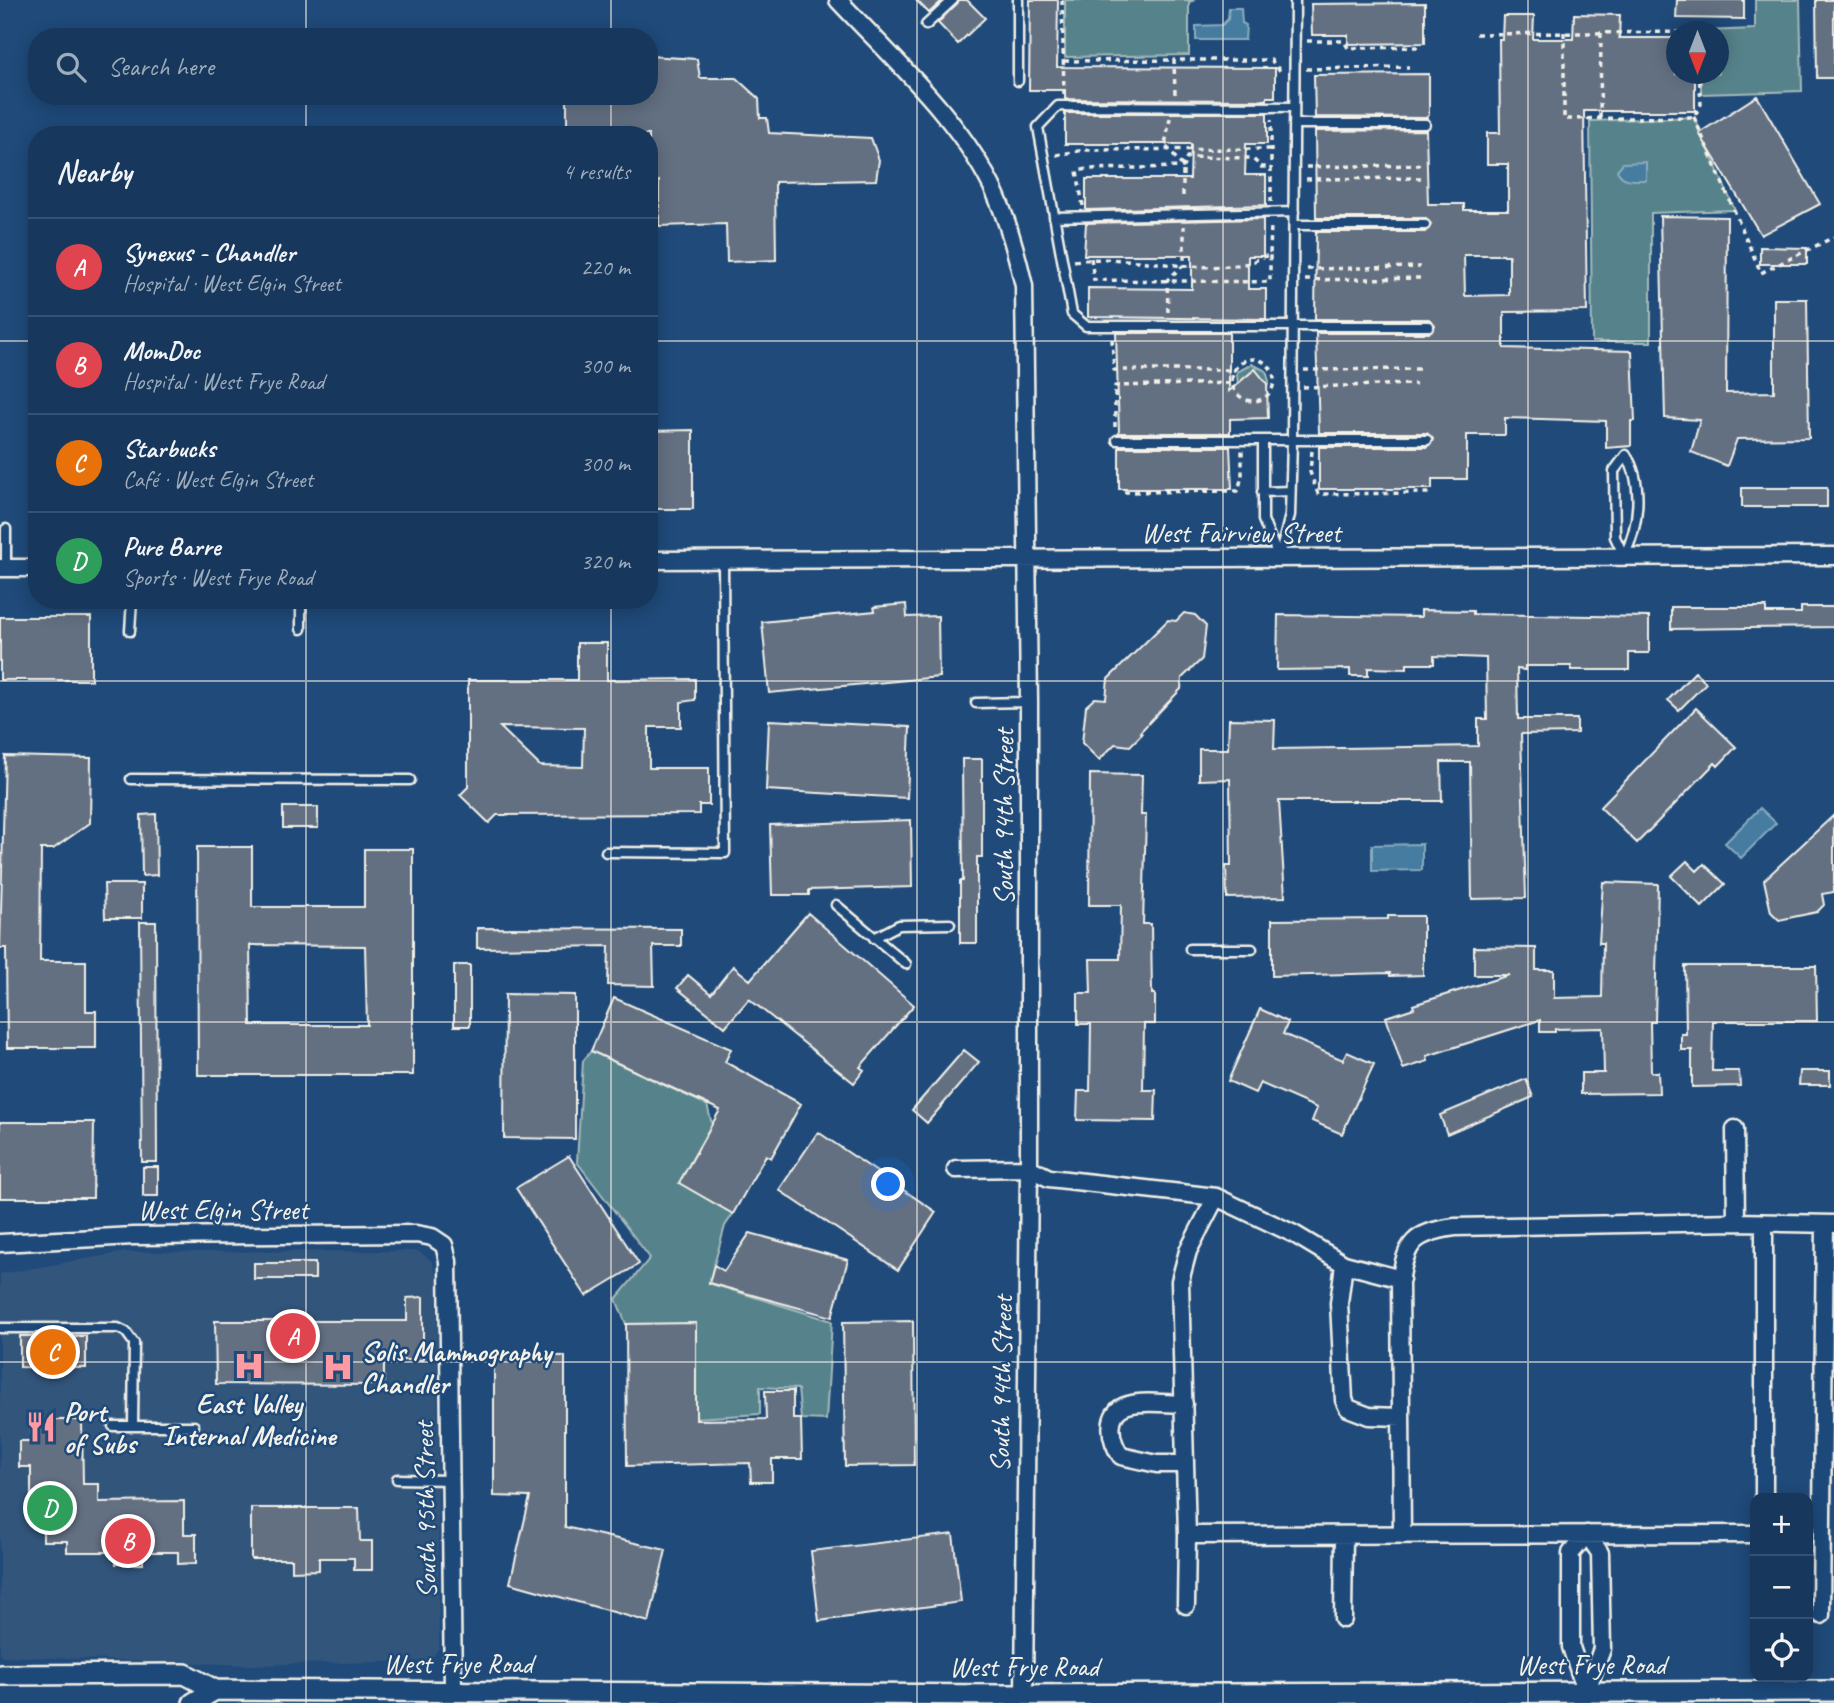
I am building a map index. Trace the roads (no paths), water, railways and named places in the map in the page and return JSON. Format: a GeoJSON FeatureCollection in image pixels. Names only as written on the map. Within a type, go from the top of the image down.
{"type":"FeatureCollection","features":[{"type":"Feature","properties":{"kind":"street","name":"South 94th Street"},"geometry":{"type":"LineString","coordinates":[[838,0],[961,138],[990,184],[1010,230],[1026,312],[1029,702],[1029,1698]]}},
{"type":"Feature","properties":{"kind":"street","name":"West Fairview Street"},"geometry":{"type":"LineString","coordinates":[[658,560],[1834,556]]}},
{"type":"Feature","properties":{"kind":"street"},"geometry":{"type":"LineString","coordinates":[[3,568],[28,568]]}},
{"type":"Feature","properties":{"kind":"street"},"geometry":{"type":"LineString","coordinates":[[1735,1129],[1736,1222]]}},
{"type":"Feature","properties":{"kind":"street"},"geometry":{"type":"LineString","coordinates":[[957,1169],[1029,1168],[1049,1178],[1216,1196],[1294,1234],[1344,1264],[1401,1279]]}},
{"type":"Feature","properties":{"kind":"street"},"geometry":{"type":"LineString","coordinates":[[1186,1605],[1187,1535],[1180,1281],[1188,1251],[1216,1196]]}},
{"type":"Feature","properties":{"kind":"street"},"geometry":{"type":"LineString","coordinates":[[1402,1535],[1401,1279],[1404,1257],[1412,1241],[1429,1231],[1455,1227],[1736,1222],[1829,1224],[1821,1615]]}},
{"type":"Feature","properties":{"kind":"street"},"geometry":{"type":"LineString","coordinates":[[1764,1223],[1764,1493]]}},
{"type":"Feature","properties":{"kind":"street","name":"West Elgin Street"},"geometry":{"type":"LineString","coordinates":[[0,1243],[134,1236],[416,1234],[432,1237],[444,1245]]}},
{"type":"Feature","properties":{"kind":"street","name":"South 95th Street"},"geometry":{"type":"LineString","coordinates":[[444,1245],[448,1261],[451,1480],[448,1695]]}},
{"type":"Feature","properties":{"kind":"street"},"geometry":{"type":"LineString","coordinates":[[1344,1264],[1339,1303],[1344,1400],[1348,1408],[1358,1414],[1401,1418]]}},
{"type":"Feature","properties":{"kind":"street"},"geometry":{"type":"LineString","coordinates":[[1184,1404],[1127,1405],[1115,1412],[1110,1427],[1114,1447],[1121,1456],[1133,1461],[1185,1464]]}},
{"type":"Feature","properties":{"kind":"street"},"geometry":{"type":"LineString","coordinates":[[1586,1692],[1602,1649],[1600,1553],[1587,1534]]}},
{"type":"Feature","properties":{"kind":"street"},"geometry":{"type":"LineString","coordinates":[[1586,1692],[1572,1647],[1571,1553],[1587,1534]]}},
{"type":"Feature","properties":{"kind":"street"},"geometry":{"type":"LineString","coordinates":[[1187,1535],[1750,1534]]}},
{"type":"Feature","properties":{"kind":"street"},"geometry":{"type":"LineString","coordinates":[[1343,1619],[1344,1535]]}},
{"type":"Feature","properties":{"kind":"street","name":"West Frye Road"},"geometry":{"type":"LineString","coordinates":[[0,1675],[185,1674],[215,1696],[329,1697],[448,1695],[1029,1698],[1834,1691]]}},
{"type":"Feature","properties":{"kind":"street"},"geometry":{"type":"LineString","coordinates":[[193,1703],[215,1696]]}},
{"type":"Feature","properties":{"kind":"lane"},"geometry":{"type":"LineString","coordinates":[[926,25],[953,0]]}},
{"type":"Feature","properties":{"kind":"lane"},"geometry":{"type":"LineString","coordinates":[[1018,0],[1018,81]]}},
{"type":"Feature","properties":{"kind":"lane"},"geometry":{"type":"LineString","coordinates":[[1279,558],[1290,515],[1294,326],[1295,0]]}},
{"type":"Feature","properties":{"kind":"lane"},"geometry":{"type":"LineString","coordinates":[[1294,107],[1058,106],[1038,127],[1072,314],[1086,326],[1429,326]]}},
{"type":"Feature","properties":{"kind":"lane"},"geometry":{"type":"LineString","coordinates":[[1294,121],[1425,124]]}},
{"type":"Feature","properties":{"kind":"lane"},"geometry":{"type":"LineString","coordinates":[[1054,217],[1294,212]]}},
{"type":"Feature","properties":{"kind":"lane"},"geometry":{"type":"LineString","coordinates":[[1294,225],[1425,225]]}},
{"type":"Feature","properties":{"kind":"lane"},"geometry":{"type":"LineString","coordinates":[[1117,440],[1427,440]]}},
{"type":"Feature","properties":{"kind":"lane"},"geometry":{"type":"LineString","coordinates":[[1262,440],[1262,520],[1279,558]]}},
{"type":"Feature","properties":{"kind":"lane"},"geometry":{"type":"LineString","coordinates":[[1626,455],[1636,470],[1636,534],[1624,556],[1615,537],[1614,471],[1626,455]]}},
{"type":"Feature","properties":{"kind":"lane"},"geometry":{"type":"LineString","coordinates":[[1262,492],[1290,491]]}},
{"type":"Feature","properties":{"kind":"lane"},"geometry":{"type":"LineString","coordinates":[[3,568],[6,529]]}},
{"type":"Feature","properties":{"kind":"lane"},"geometry":{"type":"LineString","coordinates":[[606,852],[725,853],[723,560]]}},
{"type":"Feature","properties":{"kind":"lane"},"geometry":{"type":"LineString","coordinates":[[130,631],[131,609]]}},
{"type":"Feature","properties":{"kind":"lane"},"geometry":{"type":"LineString","coordinates":[[301,609],[301,629]]}},
{"type":"Feature","properties":{"kind":"lane"},"geometry":{"type":"LineString","coordinates":[[976,703],[1029,702]]}},
{"type":"Feature","properties":{"kind":"lane"},"geometry":{"type":"LineString","coordinates":[[131,779],[411,780]]}},
{"type":"Feature","properties":{"kind":"lane"},"geometry":{"type":"LineString","coordinates":[[836,905],[906,964]]}},
{"type":"Feature","properties":{"kind":"lane"},"geometry":{"type":"LineString","coordinates":[[874,938],[899,925],[950,923]]}},
{"type":"Feature","properties":{"kind":"lane"},"geometry":{"type":"LineString","coordinates":[[1190,948],[1252,948]]}},
{"type":"Feature","properties":{"kind":"lane"},"geometry":{"type":"LineString","coordinates":[[0,1328],[118,1328],[127,1332],[134,1343],[133,1426]]}},
{"type":"Feature","properties":{"kind":"lane"},"geometry":{"type":"LineString","coordinates":[[113,1426],[194,1426]]}},
{"type":"Feature","properties":{"kind":"lane"},"geometry":{"type":"LineString","coordinates":[[397,1479],[451,1480]]}},
{"type":"Feature","properties":{"kind":"place","name":"Synexus - Chandler"},"geometry":{"type":"Point","coordinates":[293,1336]}},
{"type":"Feature","properties":{"kind":"place","name":"Starbucks"},"geometry":{"type":"Point","coordinates":[53,1352]}},
{"type":"Feature","properties":{"kind":"place","name":"East Valley Internal Medicine"},"geometry":{"type":"Point","coordinates":[249,1366]}},
{"type":"Feature","properties":{"kind":"place","name":"Solis Mammography Chandler"},"geometry":{"type":"Point","coordinates":[338,1367]}},
{"type":"Feature","properties":{"kind":"place","name":"Port of Subs"},"geometry":{"type":"Point","coordinates":[41,1427]}},
{"type":"Feature","properties":{"kind":"place","name":"Pure Barre"},"geometry":{"type":"Point","coordinates":[50,1508]}},
{"type":"Feature","properties":{"kind":"place","name":"MomDoc"},"geometry":{"type":"Point","coordinates":[128,1541]}}]}
